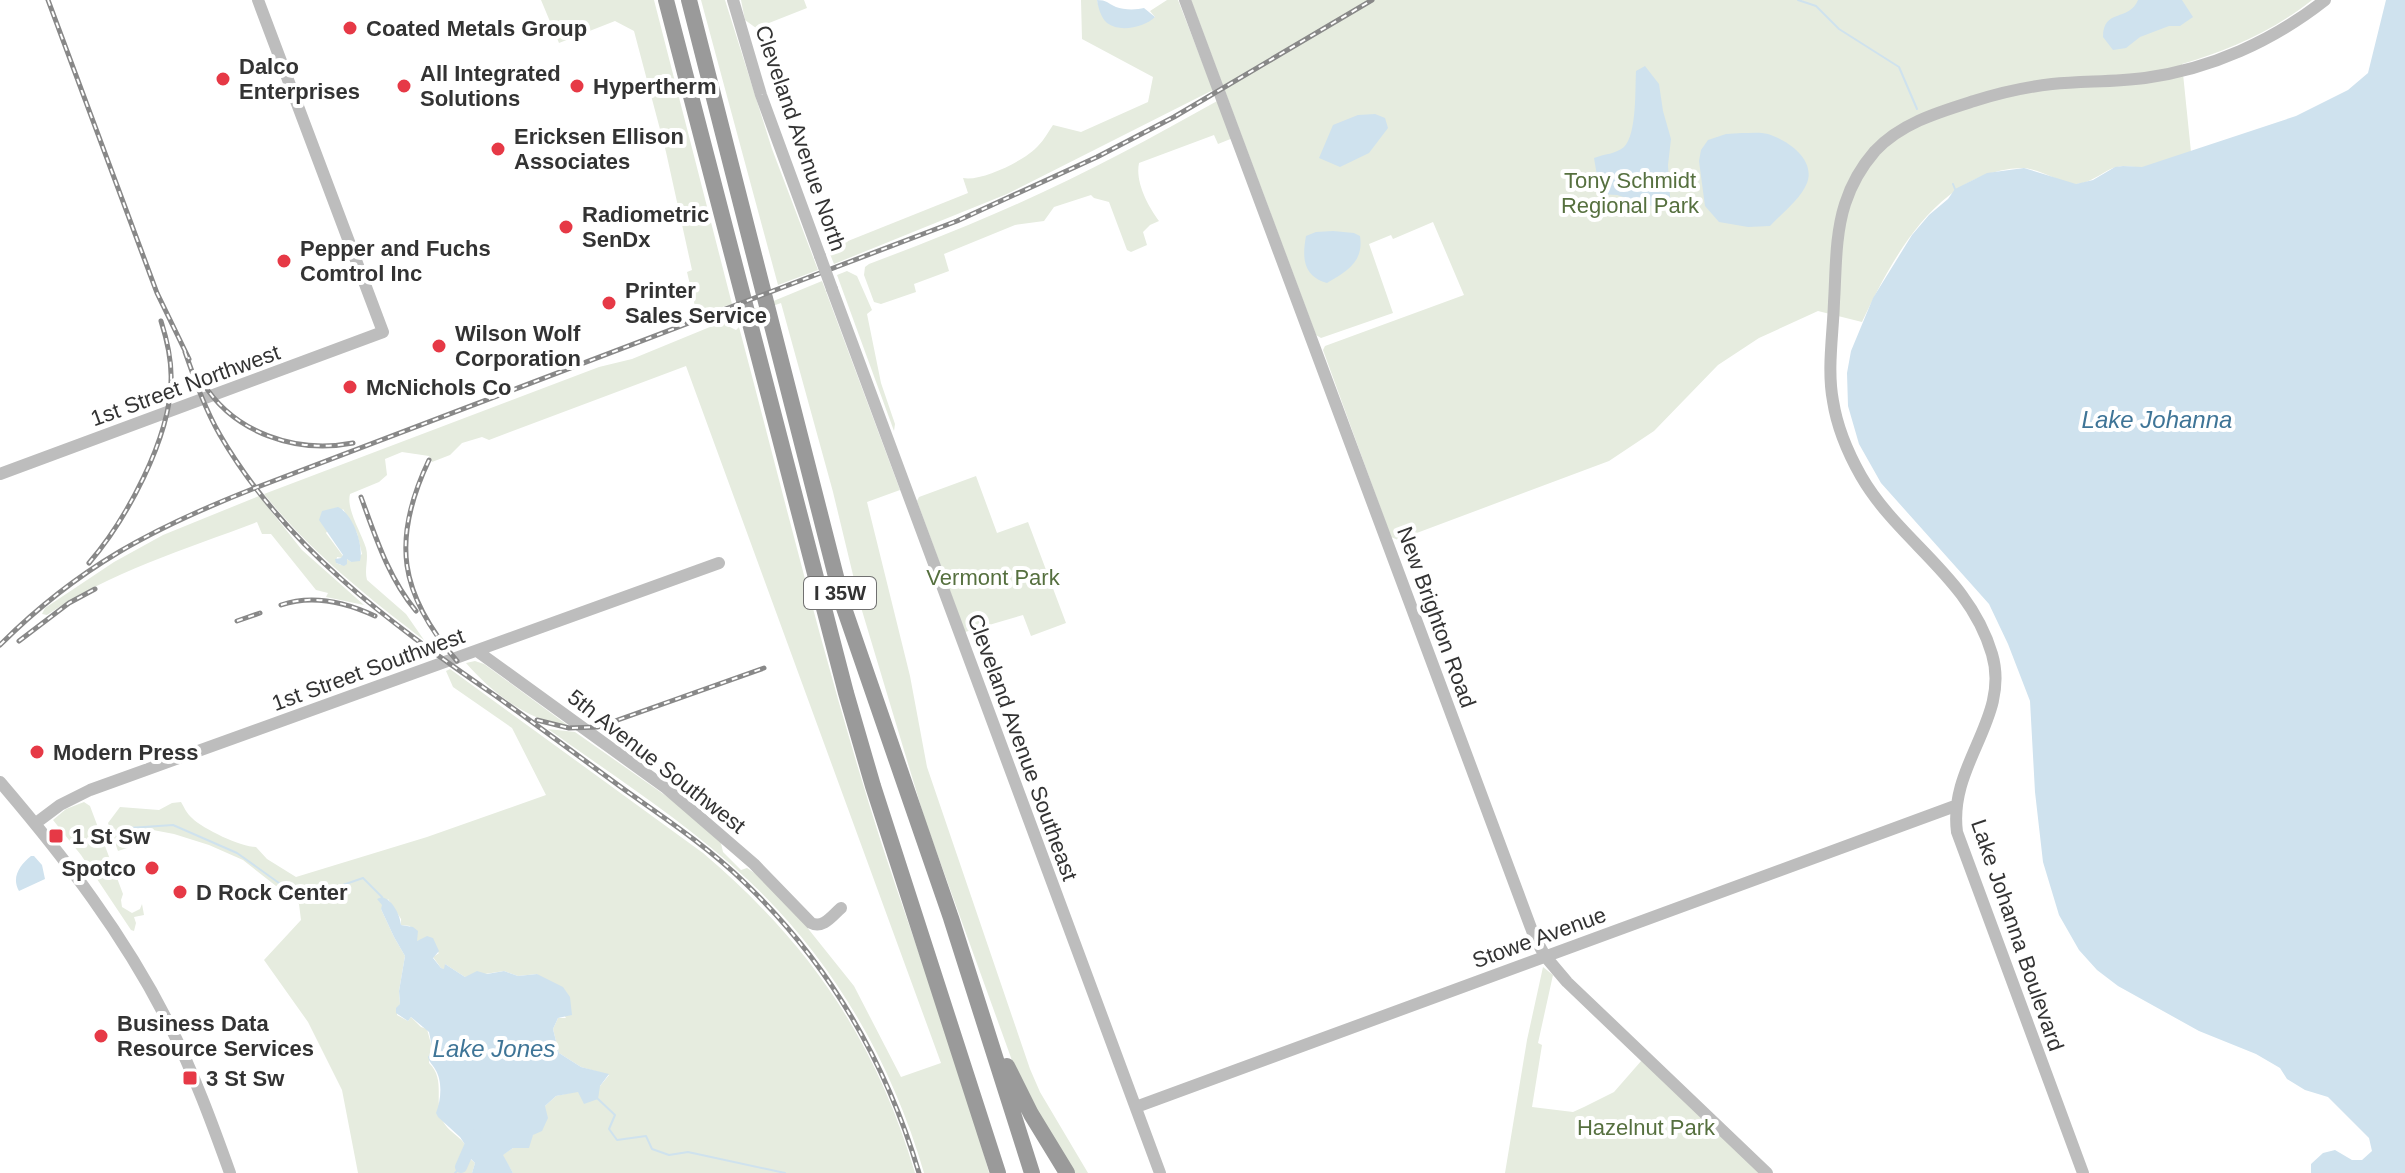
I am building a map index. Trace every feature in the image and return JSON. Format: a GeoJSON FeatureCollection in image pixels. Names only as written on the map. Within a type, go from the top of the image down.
{"type":"FeatureCollection","features":[{"type":"Feature","properties":{"kind":"highway","name":"I 35W"},"geometry":{"type":"LineString","coordinates":[[666,0],[855,728],[997,1170]]}},
{"type":"Feature","properties":{"kind":"highway","name":"I 35W"},"geometry":{"type":"LineString","coordinates":[[689,0],[844,608],[986,1025],[1032,1173]]}},
{"type":"Feature","properties":{"kind":"highway"},"geometry":{"type":"LineString","coordinates":[[986,1025],[1031,1114],[1067,1173]]}},
{"type":"Feature","properties":{"kind":"street","name":"1st Street Northwest"},"geometry":{"type":"LineString","coordinates":[[0,474],[383,332],[258,0]]}},
{"type":"Feature","properties":{"kind":"street","name":"Cleveland Avenue North"},"geometry":{"type":"LineString","coordinates":[[733,0],[766,110],[832,289]]}},
{"type":"Feature","properties":{"kind":"street","name":"New Brighton Road"},"geometry":{"type":"LineString","coordinates":[[1185,0],[1529,922],[1545,956],[1567,982],[1767,1173]]}},
{"type":"Feature","properties":{"kind":"street","name":"Lake Johanna Boulevard"},"geometry":{"type":"LineString","coordinates":[[2083,1173],[1957,832],[1955,806],[1963,774],[1993,705],[1997,680],[1989,645],[1971,608],[1946,573],[1883,508],[1871,491],[1855,464],[1837,420],[1830,383],[1839,236],[1849,191],[1865,164],[1900,131],[1926,117],[2022,89],[2050,84],[2141,78],[2207,64],[2274,34],[2325,0]]}},
{"type":"Feature","properties":{"kind":"street","name":"Cleveland Avenue Southeast"},"geometry":{"type":"LineString","coordinates":[[832,289],[1160,1173]]}},
{"type":"Feature","properties":{"kind":"street","name":"1st Street Southwest"},"geometry":{"type":"LineString","coordinates":[[36,823],[60,805],[90,790],[719,563]]}},
{"type":"Feature","properties":{"kind":"street","name":"5th Avenue Southwest"},"geometry":{"type":"LineString","coordinates":[[477,651],[666,788],[754,864],[811,923],[821,925],[841,908]]}},
{"type":"Feature","properties":{"kind":"street"},"geometry":{"type":"LineString","coordinates":[[0,782],[63,857],[109,920],[147,983],[195,1081],[230,1173]]}},
{"type":"Feature","properties":{"kind":"street","name":"Stowe Avenue"},"geometry":{"type":"LineString","coordinates":[[1136,1107],[1955,806]]}},
{"type":"Feature","properties":{"kind":"green space"},"geometry":{"type":"Polygon","coordinates":[[[541,0],[654,0],[732,304],[697,315],[687,272],[692,270],[666,152],[634,31],[615,21],[559,43],[541,0]]]}},
{"type":"Feature","properties":{"kind":"green space"},"geometry":{"type":"Polygon","coordinates":[[[701,0],[725,0],[772,149],[818,270],[778,285],[701,0]]]}},
{"type":"Feature","properties":{"kind":"green space"},"geometry":{"type":"Polygon","coordinates":[[[741,0],[804,0],[807,8],[756,28],[745,20],[741,0]]]}},
{"type":"Feature","properties":{"kind":"green space"},"geometry":{"type":"Polygon","coordinates":[[[1081,0],[1097,0],[1106,20],[1112,25],[1126,27],[1155,17],[1150,11],[1167,0],[1178,0],[1213,90],[1007,194],[834,264],[828,249],[968,193],[963,178],[981,177],[1024,157],[1040,144],[1053,125],[1081,132],[1148,102],[1153,77],[1082,39],[1081,0]]]}},
{"type":"Feature","properties":{"kind":"green space","name":"Tony Schmidt Regional Park"},"geometry":{"type":"Polygon","coordinates":[[[1191,0],[2312,0],[2250,38],[2182,64],[2191,152],[2144,167],[2117,167],[2079,184],[2021,168],[1992,173],[1966,184],[1922,221],[1888,271],[1862,322],[1818,311],[1759,338],[1718,365],[1654,431],[1609,461],[1398,540],[1391,537],[1323,350],[1325,346],[1464,295],[1433,222],[1393,239],[1391,235],[1369,244],[1393,313],[1321,338],[1316,335],[1191,0]]]}},
{"type":"Feature","properties":{"kind":"green space"},"geometry":{"type":"Polygon","coordinates":[[[1219,100],[1233,138],[1218,144],[1214,135],[1139,163],[1141,186],[1159,221],[1143,232],[1147,245],[1131,252],[1127,250],[1109,202],[1091,195],[1054,207],[1044,221],[1015,225],[944,254],[949,271],[914,284],[916,292],[881,304],[874,302],[864,275],[865,267],[869,264],[1052,188],[1219,100]]]}},
{"type":"Feature","properties":{"kind":"green space"},"geometry":{"type":"Polygon","coordinates":[[[847,271],[857,276],[872,310],[867,314],[881,383],[895,424],[894,431],[837,275],[847,271]]]}},
{"type":"Feature","properties":{"kind":"green space"},"geometry":{"type":"Polygon","coordinates":[[[822,281],[900,490],[867,502],[910,676],[927,767],[1030,1069],[1040,1092],[1088,1173],[1072,1173],[1018,1077],[925,820],[860,604],[781,303],[726,325],[736,330],[739,327],[862,781],[952,1049],[989,1173],[924,1173],[895,1091],[876,1052],[832,977],[806,943],[778,910],[724,858],[548,729],[575,732],[669,798],[720,839],[723,852],[741,870],[747,868],[759,876],[790,906],[854,986],[901,1077],[941,1063],[686,366],[489,440],[482,437],[462,443],[450,455],[432,462],[429,456],[402,452],[385,459],[387,475],[379,482],[350,494],[352,513],[366,548],[367,580],[406,614],[424,640],[340,572],[300,535],[264,494],[599,367],[632,359],[822,281]],[[343,509],[326,533],[343,556],[337,557],[336,563],[341,565],[347,559],[351,562],[362,554],[357,533],[343,509]]]}},
{"type":"Feature","properties":{"kind":"green space","name":"Vermont Park"},"geometry":{"type":"Polygon","coordinates":[[[976,476],[997,533],[1028,522],[1066,623],[1031,636],[1023,615],[965,632],[917,501],[919,497],[976,476]]]}},
{"type":"Feature","properties":{"kind":"green space"},"geometry":{"type":"Polygon","coordinates":[[[259,496],[302,550],[364,605],[326,597],[328,593],[316,590],[271,534],[262,534],[257,522],[122,574],[47,615],[42,614],[45,608],[114,562],[163,535],[259,496]]]}},
{"type":"Feature","properties":{"kind":"green space"},"geometry":{"type":"Polygon","coordinates":[[[475,661],[484,664],[570,727],[540,719],[513,704],[466,663],[475,661]]]}},
{"type":"Feature","properties":{"kind":"green space"},"geometry":{"type":"Polygon","coordinates":[[[450,669],[703,853],[775,922],[834,996],[858,1037],[899,1124],[915,1173],[513,1173],[502,1155],[533,1135],[545,1106],[556,1096],[600,1086],[609,1075],[581,1067],[559,1053],[553,1029],[558,1018],[566,1018],[537,974],[518,976],[504,971],[465,977],[445,964],[445,970],[441,968],[433,957],[439,953],[422,940],[417,941],[410,926],[401,925],[401,919],[388,899],[381,909],[405,956],[397,1015],[408,1021],[411,1017],[427,1029],[431,1044],[429,1063],[437,1077],[441,1116],[447,1127],[466,1146],[469,1158],[475,1163],[472,1173],[358,1173],[342,1090],[308,1022],[264,960],[301,920],[299,904],[243,860],[174,834],[145,831],[127,848],[118,851],[108,823],[120,807],[159,810],[181,802],[190,816],[205,827],[232,841],[256,847],[267,859],[296,877],[427,837],[546,795],[512,728],[453,687],[446,671],[450,669]]]}},
{"type":"Feature","properties":{"kind":"green space"},"geometry":{"type":"Polygon","coordinates":[[[84,802],[90,806],[123,894],[122,907],[132,913],[142,904],[144,915],[134,917],[134,931],[53,820],[66,809],[84,802]]]}},
{"type":"Feature","properties":{"kind":"green space","name":"Hazelnut Park"},"geometry":{"type":"Polygon","coordinates":[[[1543,967],[1553,975],[1538,1043],[1542,1045],[1532,1107],[1573,1112],[1614,1092],[1642,1060],[1760,1173],[1505,1173],[1527,1040],[1543,967]]]}},
{"type":"Feature","properties":{"kind":"water"},"geometry":{"type":"Polygon","coordinates":[[[1097,0],[1122,9],[1144,8],[1155,17],[1132,28],[1112,26],[1103,18],[1097,0]]]}},
{"type":"Feature","properties":{"kind":"water"},"geometry":{"type":"Polygon","coordinates":[[[2138,0],[2182,0],[2193,17],[2180,26],[2169,26],[2140,37],[2126,48],[2113,50],[2103,37],[2107,22],[2129,11],[2138,0]]]}},
{"type":"Feature","properties":{"kind":"water","name":"Lake Johanna"},"geometry":{"type":"Polygon","coordinates":[[[2386,0],[2405,0],[2405,1173],[2311,1173],[2311,1164],[2323,1153],[2335,1150],[2352,1160],[2362,1160],[2372,1151],[2369,1138],[2328,1097],[2305,1090],[2287,1079],[2280,1068],[2256,1054],[2199,1031],[2118,986],[2097,970],[2079,950],[2059,915],[2043,862],[2030,701],[2008,644],[1989,604],[1881,483],[1859,444],[1848,406],[1847,373],[1851,351],[1873,298],[1912,235],[1955,189],[1987,173],[2024,168],[2076,184],[2093,180],[2115,167],[2142,167],[2296,116],[2348,90],[2368,73],[2386,0]]]}},
{"type":"Feature","properties":{"kind":"water"},"geometry":{"type":"Polygon","coordinates":[[[1645,66],[1659,84],[1671,139],[1668,165],[1671,212],[1617,195],[1600,194],[1594,158],[1617,151],[1628,141],[1634,111],[1636,71],[1645,66]]]}},
{"type":"Feature","properties":{"kind":"water"},"geometry":{"type":"Polygon","coordinates":[[[1375,114],[1385,118],[1388,128],[1369,153],[1340,167],[1319,158],[1333,125],[1358,115],[1375,114]]]}},
{"type":"Feature","properties":{"kind":"water"},"geometry":{"type":"Polygon","coordinates":[[[1742,133],[1765,133],[1776,137],[1798,152],[1807,166],[1809,174],[1804,189],[1770,226],[1748,227],[1719,222],[1705,206],[1699,161],[1701,150],[1708,140],[1742,133]]]}},
{"type":"Feature","properties":{"kind":"water"},"geometry":{"type":"Polygon","coordinates":[[[1333,231],[1360,236],[1361,245],[1352,265],[1327,283],[1309,271],[1305,244],[1306,236],[1333,231]]]}},
{"type":"Feature","properties":{"kind":"water"},"geometry":{"type":"Polygon","coordinates":[[[338,507],[353,523],[361,554],[360,561],[347,559],[344,566],[336,563],[335,559],[343,555],[319,520],[322,511],[338,507]]]}},
{"type":"Feature","properties":{"kind":"water"},"geometry":{"type":"Polygon","coordinates":[[[31,856],[42,865],[45,879],[19,891],[16,881],[18,872],[31,856]]]}},
{"type":"Feature","properties":{"kind":"water","name":"Lake Jones"},"geometry":{"type":"Polygon","coordinates":[[[382,897],[395,908],[401,925],[418,931],[417,941],[427,936],[433,938],[439,951],[433,958],[441,968],[444,969],[445,964],[465,977],[477,971],[487,974],[504,971],[518,976],[537,974],[563,987],[570,997],[572,1015],[558,1018],[553,1029],[559,1053],[581,1067],[609,1074],[600,1086],[598,1099],[584,1104],[578,1092],[556,1096],[545,1106],[548,1118],[542,1131],[533,1135],[529,1148],[513,1148],[503,1155],[513,1173],[472,1173],[475,1163],[468,1156],[468,1149],[436,1113],[440,1085],[438,1074],[428,1057],[431,1049],[429,1032],[411,1017],[408,1021],[396,1013],[400,1004],[405,956],[377,899],[382,897]]]}},
{"type":"Feature","properties":{"kind":"waterway"},"geometry":{"type":"LineString","coordinates":[[1798,0],[1816,6],[1839,29],[1899,67],[1917,109]]}},
{"type":"Feature","properties":{"kind":"waterway"},"geometry":{"type":"LineString","coordinates":[[1953,184],[1955,189]]}},
{"type":"Feature","properties":{"kind":"waterway"},"geometry":{"type":"LineString","coordinates":[[129,828],[173,825],[237,853],[286,888],[323,895],[363,878],[382,897]]}},
{"type":"Feature","properties":{"kind":"waterway"},"geometry":{"type":"LineString","coordinates":[[598,1099],[615,1115],[609,1129],[617,1140],[646,1136],[652,1149],[669,1155],[688,1152],[785,1173]]}},
{"type":"Feature","properties":{"kind":"waterway"},"geometry":{"type":"LineString","coordinates":[[461,1167],[475,1135]]}},
{"type":"Feature","properties":{"kind":"waterway"},"geometry":{"type":"LineString","coordinates":[[455,1173],[461,1167]]}},
{"type":"Feature","properties":{"kind":"railway"},"geometry":{"type":"LineString","coordinates":[[48,0],[157,293],[189,359]]}},
{"type":"Feature","properties":{"kind":"railway"},"geometry":{"type":"LineString","coordinates":[[0,645],[58,593],[88,572],[118,552],[183,518],[957,221],[1097,157],[1174,117],[1372,0]]}},
{"type":"Feature","properties":{"kind":"railway"},"geometry":{"type":"LineString","coordinates":[[89,563],[131,502],[144,478],[163,428],[169,404],[171,373],[161,321]]}},
{"type":"Feature","properties":{"kind":"railway"},"geometry":{"type":"LineString","coordinates":[[185,352],[205,405],[246,475],[275,513],[342,580],[416,639],[701,845],[774,913],[828,980],[851,1016],[890,1092],[919,1173]]}},
{"type":"Feature","properties":{"kind":"railway"},"geometry":{"type":"LineString","coordinates":[[203,383],[232,415],[268,436],[310,445],[353,443]]}},
{"type":"Feature","properties":{"kind":"railway"},"geometry":{"type":"LineString","coordinates":[[429,460],[409,516],[407,565],[423,613],[457,661]]}},
{"type":"Feature","properties":{"kind":"railway"},"geometry":{"type":"LineString","coordinates":[[361,497],[390,571],[416,611]]}},
{"type":"Feature","properties":{"kind":"railway"},"geometry":{"type":"LineString","coordinates":[[19,641],[69,603],[95,589]]}},
{"type":"Feature","properties":{"kind":"railway"},"geometry":{"type":"LineString","coordinates":[[281,605],[305,600],[329,601],[375,616]]}},
{"type":"Feature","properties":{"kind":"railway"},"geometry":{"type":"LineString","coordinates":[[237,621],[260,613]]}},
{"type":"Feature","properties":{"kind":"railway"},"geometry":{"type":"LineString","coordinates":[[537,720],[569,728],[598,727],[764,668]]}},
{"type":"Feature","properties":{"kind":"place","name":"Coated Metals Group"},"geometry":{"type":"Point","coordinates":[350,28]}},
{"type":"Feature","properties":{"kind":"place","name":"Dalco Enterprises"},"geometry":{"type":"Point","coordinates":[223,79]}},
{"type":"Feature","properties":{"kind":"place","name":"All Integrated Solutions"},"geometry":{"type":"Point","coordinates":[404,86]}},
{"type":"Feature","properties":{"kind":"place","name":"Hypertherm"},"geometry":{"type":"Point","coordinates":[577,86]}},
{"type":"Feature","properties":{"kind":"place","name":"Ericksen Ellison Associates"},"geometry":{"type":"Point","coordinates":[498,149]}},
{"type":"Feature","properties":{"kind":"place","name":"Radiometric SenDx"},"geometry":{"type":"Point","coordinates":[566,227]}},
{"type":"Feature","properties":{"kind":"place","name":"Pepper and Fuchs Comtrol Inc"},"geometry":{"type":"Point","coordinates":[284,261]}},
{"type":"Feature","properties":{"kind":"place","name":"Printer Sales Service"},"geometry":{"type":"Point","coordinates":[609,303]}},
{"type":"Feature","properties":{"kind":"place","name":"Wilson Wolf Corporation"},"geometry":{"type":"Point","coordinates":[439,346]}},
{"type":"Feature","properties":{"kind":"place","name":"McNichols Co"},"geometry":{"type":"Point","coordinates":[350,387]}},
{"type":"Feature","properties":{"kind":"place","name":"Modern Press"},"geometry":{"type":"Point","coordinates":[37,752]}},
{"type":"Feature","properties":{"kind":"place","name":"1 St Sw"},"geometry":{"type":"Point","coordinates":[56,836]}},
{"type":"Feature","properties":{"kind":"place","name":"Spotco"},"geometry":{"type":"Point","coordinates":[152,868]}},
{"type":"Feature","properties":{"kind":"place","name":"D Rock Center"},"geometry":{"type":"Point","coordinates":[180,892]}},
{"type":"Feature","properties":{"kind":"place","name":"Business Data Resource Services"},"geometry":{"type":"Point","coordinates":[101,1036]}},
{"type":"Feature","properties":{"kind":"place","name":"3 St Sw"},"geometry":{"type":"Point","coordinates":[190,1078]}}]}
